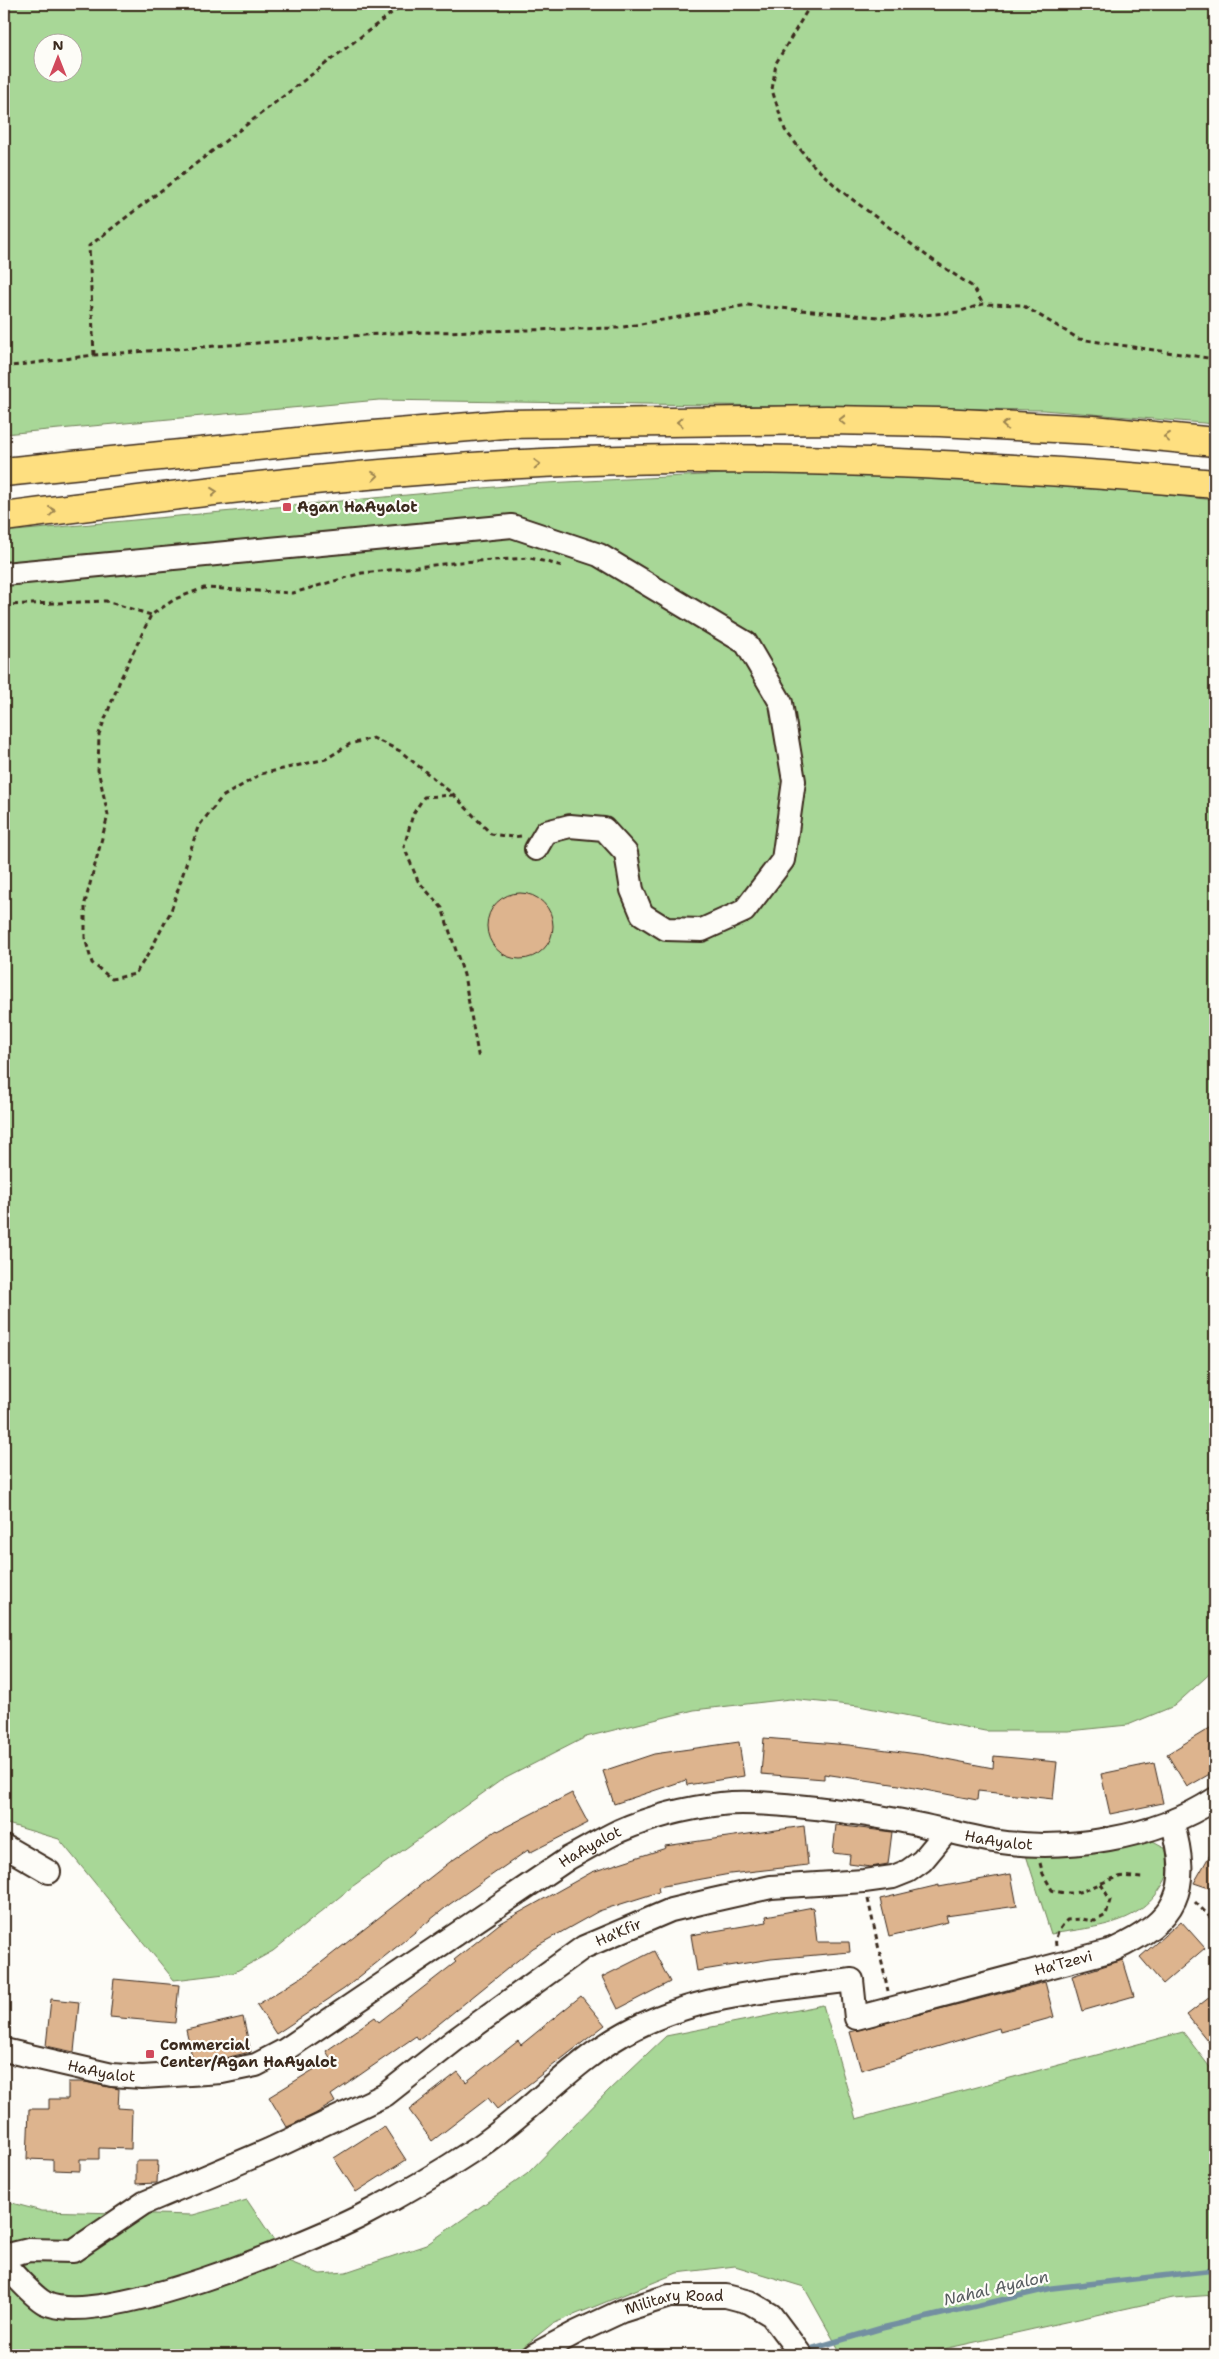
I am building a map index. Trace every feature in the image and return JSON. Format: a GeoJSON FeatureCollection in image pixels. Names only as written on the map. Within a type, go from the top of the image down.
{"type":"FeatureCollection","features":[{"type":"Feature","properties":{"kind":"highway"},"geometry":{"type":"LineString","coordinates":[[4,472],[326,439],[505,424],[827,420],[940,422],[1093,430],[1215,442]]}},
{"type":"Feature","properties":{"kind":"highway"},"geometry":{"type":"LineString","coordinates":[[4,517],[123,501],[386,475],[528,464],[663,460],[886,463],[1070,471],[1215,484]]}},
{"type":"Feature","properties":{"kind":"street"},"geometry":{"type":"LineString","coordinates":[[4,574],[512,526],[598,555],[746,643],[781,703],[794,781],[783,860],[744,911],[702,930],[666,929],[642,914],[632,890],[626,853],[604,828],[570,826],[541,840]]}},
{"type":"Feature","properties":{"kind":"street","name":"HaAyalot"},"geometry":{"type":"LineString","coordinates":[[7,2050],[112,2074],[142,2077],[222,2072],[256,2066],[285,2050],[569,1858],[619,1831],[671,1813],[722,1804],[769,1804],[828,1809],[897,1820],[994,1841],[1034,1844],[1085,1842],[1121,1836],[1172,1821],[1202,1808],[1215,1799]]}},
{"type":"Feature","properties":{"kind":"street","name":"Ha'Tzevi"},"geometry":{"type":"LineString","coordinates":[[4,2264],[46,2304],[68,2307],[99,2307],[143,2298],[218,2275],[318,2237],[414,2188],[482,2144],[587,2056],[634,2028],[671,2013],[724,1996],[852,1980],[856,2018],[1113,1950],[1133,1940],[1157,1923],[1175,1904],[1180,1887],[1181,1868],[1179,1845],[1172,1821]]}},
{"type":"Feature","properties":{"kind":"street","name":"Ha'Kfir"},"geometry":{"type":"LineString","coordinates":[[4,2256],[29,2250],[73,2252],[144,2203],[268,2150],[385,2095],[455,2040],[584,1947],[671,1910],[713,1900],[771,1887],[864,1881],[893,1877],[908,1870],[926,1857],[948,1831]]}},
{"type":"Feature","properties":{"kind":"street"},"geometry":{"type":"LineString","coordinates":[[4,1846],[48,1872]]}},
{"type":"Feature","properties":{"kind":"street","name":"Military Road"},"geometry":{"type":"LineString","coordinates":[[534,2355],[622,2311],[669,2296],[726,2296],[748,2302],[771,2316],[801,2355]]}},
{"type":"Feature","properties":{"kind":"path"},"geometry":{"type":"LineString","coordinates":[[94,355],[89,246],[398,8],[397,4]]}},
{"type":"Feature","properties":{"kind":"path"},"geometry":{"type":"LineString","coordinates":[[811,4],[776,63],[772,90],[785,130],[812,164],[840,190],[928,256],[973,286],[983,304]]}},
{"type":"Feature","properties":{"kind":"path"},"geometry":{"type":"LineString","coordinates":[[4,367],[94,355],[392,333],[618,328],[747,306],[888,318],[958,312],[983,304],[1022,306],[1079,339],[1215,359]]}},
{"type":"Feature","properties":{"kind":"path"},"geometry":{"type":"LineString","coordinates":[[541,840],[491,834],[454,795],[400,751],[373,738],[350,744],[326,759],[261,774],[222,797],[198,827],[171,911],[149,953],[135,974],[112,979],[92,963],[86,938],[86,903],[108,815],[98,770],[99,734],[121,678],[151,615],[175,599],[204,588],[293,593],[362,573],[460,562],[530,558],[566,567]]}},
{"type":"Feature","properties":{"kind":"path"},"geometry":{"type":"LineString","coordinates":[[4,605],[106,601],[151,615]]}},
{"type":"Feature","properties":{"kind":"path"},"geometry":{"type":"LineString","coordinates":[[454,795],[424,797],[413,814],[404,847],[418,881],[442,908],[464,975],[479,1060]]}},
{"type":"Feature","properties":{"kind":"path"},"geometry":{"type":"LineString","coordinates":[[1034,1844],[1043,1874],[1052,1890],[1063,1894],[1076,1894],[1121,1876],[1143,1878]]}},
{"type":"Feature","properties":{"kind":"path"},"geometry":{"type":"LineString","coordinates":[[864,1881],[892,2009]]}},
{"type":"Feature","properties":{"kind":"path"},"geometry":{"type":"LineString","coordinates":[[1061,1964],[1055,1940],[1059,1930],[1067,1920],[1095,1921],[1106,1915],[1110,1900],[1101,1884]]}},
{"type":"Feature","properties":{"kind":"path"},"geometry":{"type":"LineString","coordinates":[[1180,1887],[1215,1922]]}},
{"type":"Feature","properties":{"kind":"green space"},"geometry":{"type":"Polygon","coordinates":[[[4,4],[1215,4],[1215,424],[1043,410],[379,400],[4,434],[4,4]]]}},
{"type":"Feature","properties":{"kind":"green space"},"geometry":{"type":"Polygon","coordinates":[[[882,466],[1215,500],[1215,1669],[1174,1706],[1128,1725],[1068,1731],[985,1731],[859,1706],[790,1699],[694,1710],[586,1737],[500,1781],[353,1886],[273,1951],[233,1973],[174,1980],[59,1839],[4,1823],[4,532],[527,484],[882,466]]]}},
{"type":"Feature","properties":{"kind":"green space"},"geometry":{"type":"Polygon","coordinates":[[[1153,1841],[1164,1847],[1172,1864],[1163,1884],[1152,1899],[1139,1911],[1124,1919],[1108,1924],[1051,1934],[1026,1855],[1069,1856],[1153,1841]]]}},
{"type":"Feature","properties":{"kind":"green space"},"geometry":{"type":"Polygon","coordinates":[[[823,2005],[856,2119],[1183,2032],[1215,2074],[1215,2295],[1173,2298],[917,2355],[842,2355],[804,2287],[735,2266],[677,2273],[552,2324],[513,2355],[4,2355],[4,2201],[42,2211],[193,2215],[247,2200],[288,2261],[320,2274],[346,2272],[426,2245],[527,2174],[609,2090],[666,2036],[823,2005]]]}},
{"type":"Feature","properties":{"kind":"building"},"geometry":{"type":"Polygon","coordinates":[[[520,893],[533,896],[543,903],[550,913],[553,926],[550,939],[543,949],[533,956],[520,959],[507,956],[497,949],[490,939],[487,926],[490,913],[497,903],[507,896],[520,893]]]}},
{"type":"Feature","properties":{"kind":"building"},"geometry":{"type":"Polygon","coordinates":[[[1215,1725],[1215,1771],[1187,1787],[1167,1754],[1215,1725]]]}},
{"type":"Feature","properties":{"kind":"building"},"geometry":{"type":"Polygon","coordinates":[[[764,1738],[849,1745],[925,1755],[993,1768],[994,1756],[1057,1762],[1053,1799],[978,1791],[977,1800],[899,1785],[824,1774],[824,1779],[761,1774],[764,1738]]]}},
{"type":"Feature","properties":{"kind":"building"},"geometry":{"type":"Polygon","coordinates":[[[739,1742],[744,1776],[687,1785],[686,1780],[614,1804],[603,1771],[654,1754],[739,1742]]]}},
{"type":"Feature","properties":{"kind":"building"},"geometry":{"type":"Polygon","coordinates":[[[1154,1763],[1163,1803],[1110,1814],[1101,1774],[1154,1763]]]}},
{"type":"Feature","properties":{"kind":"building"},"geometry":{"type":"Polygon","coordinates":[[[572,1793],[588,1823],[529,1853],[528,1850],[450,1904],[344,1989],[276,2034],[257,2005],[308,1973],[450,1862],[497,1830],[572,1793]]]}},
{"type":"Feature","properties":{"kind":"building"},"geometry":{"type":"Polygon","coordinates":[[[836,1825],[892,1832],[888,1864],[871,1867],[849,1864],[850,1855],[833,1853],[836,1825]]]}},
{"type":"Feature","properties":{"kind":"building"},"geometry":{"type":"Polygon","coordinates":[[[804,1826],[808,1865],[730,1874],[658,1887],[659,1892],[599,1911],[533,1948],[419,2040],[416,2036],[331,2095],[335,2102],[315,2114],[287,2127],[269,2097],[331,2059],[326,2051],[375,2017],[379,2022],[456,1962],[454,1960],[499,1924],[592,1872],[666,1848],[665,1846],[804,1826]]]}},
{"type":"Feature","properties":{"kind":"building"},"geometry":{"type":"Polygon","coordinates":[[[1215,1846],[1215,1890],[1194,1883],[1215,1846]]]}},
{"type":"Feature","properties":{"kind":"building"},"geometry":{"type":"Polygon","coordinates":[[[1011,1874],[1017,1906],[946,1916],[948,1922],[889,1936],[880,1899],[939,1885],[939,1887],[1011,1874]]]}},
{"type":"Feature","properties":{"kind":"building"},"geometry":{"type":"Polygon","coordinates":[[[813,1907],[817,1942],[849,1942],[850,1952],[771,1959],[697,1971],[691,1935],[767,1922],[766,1916],[813,1907]]]}},
{"type":"Feature","properties":{"kind":"building"},"geometry":{"type":"Polygon","coordinates":[[[1181,1921],[1205,1948],[1163,1984],[1140,1957],[1181,1921]]]}},
{"type":"Feature","properties":{"kind":"building"},"geometry":{"type":"Polygon","coordinates":[[[654,1951],[670,1982],[618,2009],[602,1977],[654,1951]]]}},
{"type":"Feature","properties":{"kind":"building"},"geometry":{"type":"Polygon","coordinates":[[[1123,1960],[1134,1996],[1082,2011],[1072,1976],[1123,1960]]]}},
{"type":"Feature","properties":{"kind":"building"},"geometry":{"type":"Polygon","coordinates":[[[114,1979],[179,1985],[175,2023],[110,2017],[114,1979]]]}},
{"type":"Feature","properties":{"kind":"building"},"geometry":{"type":"Polygon","coordinates":[[[1045,1982],[1054,2017],[1000,2032],[999,2028],[861,2070],[850,2032],[1045,1982]]]}},
{"type":"Feature","properties":{"kind":"building"},"geometry":{"type":"Polygon","coordinates":[[[1215,1993],[1215,2050],[1187,2015],[1215,1993]]]}},
{"type":"Feature","properties":{"kind":"building"},"geometry":{"type":"Polygon","coordinates":[[[581,1996],[605,2025],[497,2109],[488,2098],[432,2141],[409,2110],[458,2072],[466,2082],[518,2041],[521,2045],[581,1996]]]}},
{"type":"Feature","properties":{"kind":"building"},"geometry":{"type":"Polygon","coordinates":[[[51,1999],[79,2002],[74,2052],[46,2046],[51,1999]]]}},
{"type":"Feature","properties":{"kind":"building"},"geometry":{"type":"Polygon","coordinates":[[[243,2017],[251,2052],[220,2059],[193,2061],[186,2030],[243,2017]]]}},
{"type":"Feature","properties":{"kind":"building"},"geometry":{"type":"Polygon","coordinates":[[[68,2082],[85,2082],[119,2089],[118,2108],[132,2109],[131,2149],[99,2148],[99,2159],[80,2159],[80,2171],[53,2170],[53,2160],[27,2159],[29,2109],[49,2109],[49,2099],[68,2099],[68,2082]]]}},
{"type":"Feature","properties":{"kind":"building"},"geometry":{"type":"Polygon","coordinates":[[[384,2126],[406,2160],[356,2192],[334,2158],[384,2126]]]}},
{"type":"Feature","properties":{"kind":"building"},"geometry":{"type":"Polygon","coordinates":[[[136,2161],[158,2161],[157,2183],[136,2184],[136,2161]]]}},
{"type":"Feature","properties":{"kind":"waterway","name":"Nahal Ayalon"},"geometry":{"type":"LineString","coordinates":[[804,2351],[882,2328],[1052,2288],[1215,2270]]}},
{"type":"Feature","properties":{"kind":"place","name":"Agan HaAyalot"},"geometry":{"type":"Point","coordinates":[287,507]}},
{"type":"Feature","properties":{"kind":"place","name":"Commercial Center/Agan HaAyalot"},"geometry":{"type":"Point","coordinates":[150,2054]}}]}
